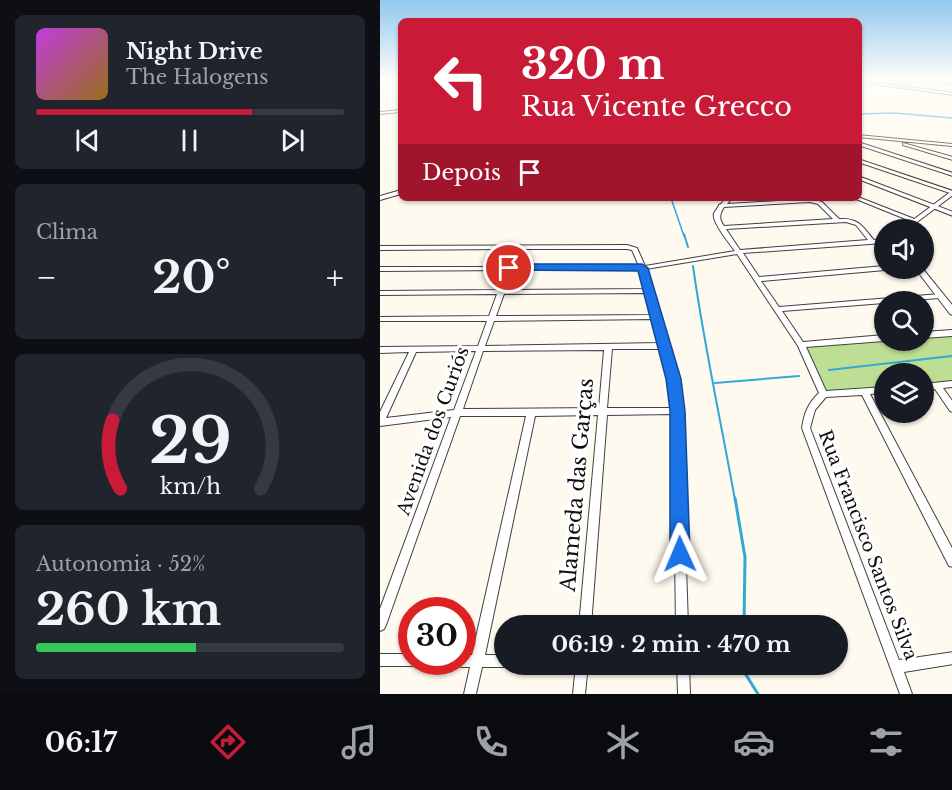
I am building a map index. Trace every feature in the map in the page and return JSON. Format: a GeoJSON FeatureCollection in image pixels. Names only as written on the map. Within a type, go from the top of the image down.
{"type":"FeatureCollection","features":[{"type":"Feature","properties":{"kind":"street"},"geometry":{"type":"LineString","coordinates":[[380,113],[397,111]]}},
{"type":"Feature","properties":{"kind":"street"},"geometry":{"type":"LineString","coordinates":[[862,136],[953,145]]}},
{"type":"Feature","properties":{"kind":"street"},"geometry":{"type":"LineString","coordinates":[[892,139],[953,159]]}},
{"type":"Feature","properties":{"kind":"street"},"geometry":{"type":"LineString","coordinates":[[862,144],[953,176]]}},
{"type":"Feature","properties":{"kind":"street"},"geometry":{"type":"LineString","coordinates":[[862,161],[952,193]]}},
{"type":"Feature","properties":{"kind":"street"},"geometry":{"type":"LineString","coordinates":[[862,179],[953,214]]}},
{"type":"Feature","properties":{"kind":"street"},"geometry":{"type":"LineString","coordinates":[[380,198],[398,193]]}},
{"type":"Feature","properties":{"kind":"street"},"geometry":{"type":"LineString","coordinates":[[918,219],[952,193]]}},
{"type":"Feature","properties":{"kind":"street"},"geometry":{"type":"LineString","coordinates":[[862,200],[910,219]]}},
{"type":"Feature","properties":{"kind":"street"},"geometry":{"type":"LineString","coordinates":[[726,201],[720,206],[717,220],[801,345],[824,394],[874,391]]}},
{"type":"Feature","properties":{"kind":"street"},"geometry":{"type":"LineString","coordinates":[[720,206],[795,201]]}},
{"type":"Feature","properties":{"kind":"street"},"geometry":{"type":"LineString","coordinates":[[813,201],[820,203],[838,220]]}},
{"type":"Feature","properties":{"kind":"street"},"geometry":{"type":"LineString","coordinates":[[722,228],[838,220],[855,222],[872,242]]}},
{"type":"Feature","properties":{"kind":"street"},"geometry":{"type":"LineString","coordinates":[[380,269],[642,268],[738,252],[872,242]]}},
{"type":"Feature","properties":{"kind":"street"},"geometry":{"type":"LineString","coordinates":[[380,248],[627,247],[635,249],[672,366],[677,411],[682,615]]}},
{"type":"Feature","properties":{"kind":"street","name":"Avenida dos Curiós"},"geometry":{"type":"LineString","coordinates":[[380,625],[517,248]]}},
{"type":"Feature","properties":{"kind":"street"},"geometry":{"type":"LineString","coordinates":[[757,279],[874,269]]}},
{"type":"Feature","properties":{"kind":"street"},"geometry":{"type":"LineString","coordinates":[[926,279],[953,312]]}},
{"type":"Feature","properties":{"kind":"street"},"geometry":{"type":"LineString","coordinates":[[380,293],[650,291]]}},
{"type":"Feature","properties":{"kind":"street"},"geometry":{"type":"LineString","coordinates":[[777,309],[940,297]]}},
{"type":"Feature","properties":{"kind":"street"},"geometry":{"type":"LineString","coordinates":[[380,319],[657,317]]}},
{"type":"Feature","properties":{"kind":"street"},"geometry":{"type":"LineString","coordinates":[[934,334],[953,333]]}},
{"type":"Feature","properties":{"kind":"street"},"geometry":{"type":"LineString","coordinates":[[801,345],[874,339]]}},
{"type":"Feature","properties":{"kind":"street"},"geometry":{"type":"LineString","coordinates":[[380,350],[665,346]]}},
{"type":"Feature","properties":{"kind":"street","name":"Alameda das Garças"},"geometry":{"type":"LineString","coordinates":[[586,615],[608,347]]}},
{"type":"Feature","properties":{"kind":"street"},"geometry":{"type":"LineString","coordinates":[[380,422],[414,349]]}},
{"type":"Feature","properties":{"kind":"street"},"geometry":{"type":"LineString","coordinates":[[934,386],[953,384]]}},
{"type":"Feature","properties":{"kind":"street"},"geometry":{"type":"LineString","coordinates":[[937,386],[953,409]]}},
{"type":"Feature","properties":{"kind":"street"},"geometry":{"type":"LineString","coordinates":[[864,392],[953,562]]}},
{"type":"Feature","properties":{"kind":"street","name":"Rua Francisco Santos Silva"},"geometry":{"type":"LineString","coordinates":[[824,394],[815,401],[808,412],[806,428],[906,694]]}},
{"type":"Feature","properties":{"kind":"street"},"geometry":{"type":"LineString","coordinates":[[380,422],[457,413],[677,411]]}},
{"type":"Feature","properties":{"kind":"street"},"geometry":{"type":"LineString","coordinates":[[470,694],[531,414]]}},
{"type":"Feature","properties":{"kind":"street"},"geometry":{"type":"LineString","coordinates":[[896,667],[953,658]]}},
{"type":"Feature","properties":{"kind":"street"},"geometry":{"type":"LineString","coordinates":[[380,660],[398,660]]}},
{"type":"Feature","properties":{"kind":"street"},"geometry":{"type":"LineString","coordinates":[[478,661],[494,661]]}},
{"type":"Feature","properties":{"kind":"street"},"geometry":{"type":"LineString","coordinates":[[579,694],[581,675]]}},
{"type":"Feature","properties":{"kind":"street"},"geometry":{"type":"LineString","coordinates":[[683,675],[684,694]]}},
{"type":"Feature","properties":{"kind":"green space"},"geometry":{"type":"Polygon","coordinates":[[[952,335],[952,382],[934,383],[934,363],[874,363],[874,388],[826,392],[804,347],[874,341],[874,351],[934,351],[934,336],[952,335]]]}},
{"type":"Feature","properties":{"kind":"waterway"},"geometry":{"type":"LineString","coordinates":[[862,114],[894,113],[953,118]]}},
{"type":"Feature","properties":{"kind":"waterway"},"geometry":{"type":"LineString","coordinates":[[672,201],[684,236]]}},
{"type":"Feature","properties":{"kind":"waterway"},"geometry":{"type":"LineString","coordinates":[[684,234],[688,247]]}},
{"type":"Feature","properties":{"kind":"waterway"},"geometry":{"type":"LineString","coordinates":[[693,266],[735,500]]}},
{"type":"Feature","properties":{"kind":"waterway"},"geometry":{"type":"LineString","coordinates":[[829,370],[953,356]]}},
{"type":"Feature","properties":{"kind":"waterway"},"geometry":{"type":"LineString","coordinates":[[715,383],[799,376]]}},
{"type":"Feature","properties":{"kind":"waterway"},"geometry":{"type":"LineString","coordinates":[[735,498],[745,557],[744,615]]}},
{"type":"Feature","properties":{"kind":"waterway"},"geometry":{"type":"LineString","coordinates":[[746,675],[758,694]]}},
{"type":"Feature","properties":{"kind":"route"},"geometry":{"type":"LineString","coordinates":[[509,268],[642,268],[674,379],[677,411],[680,554]]}}]}
